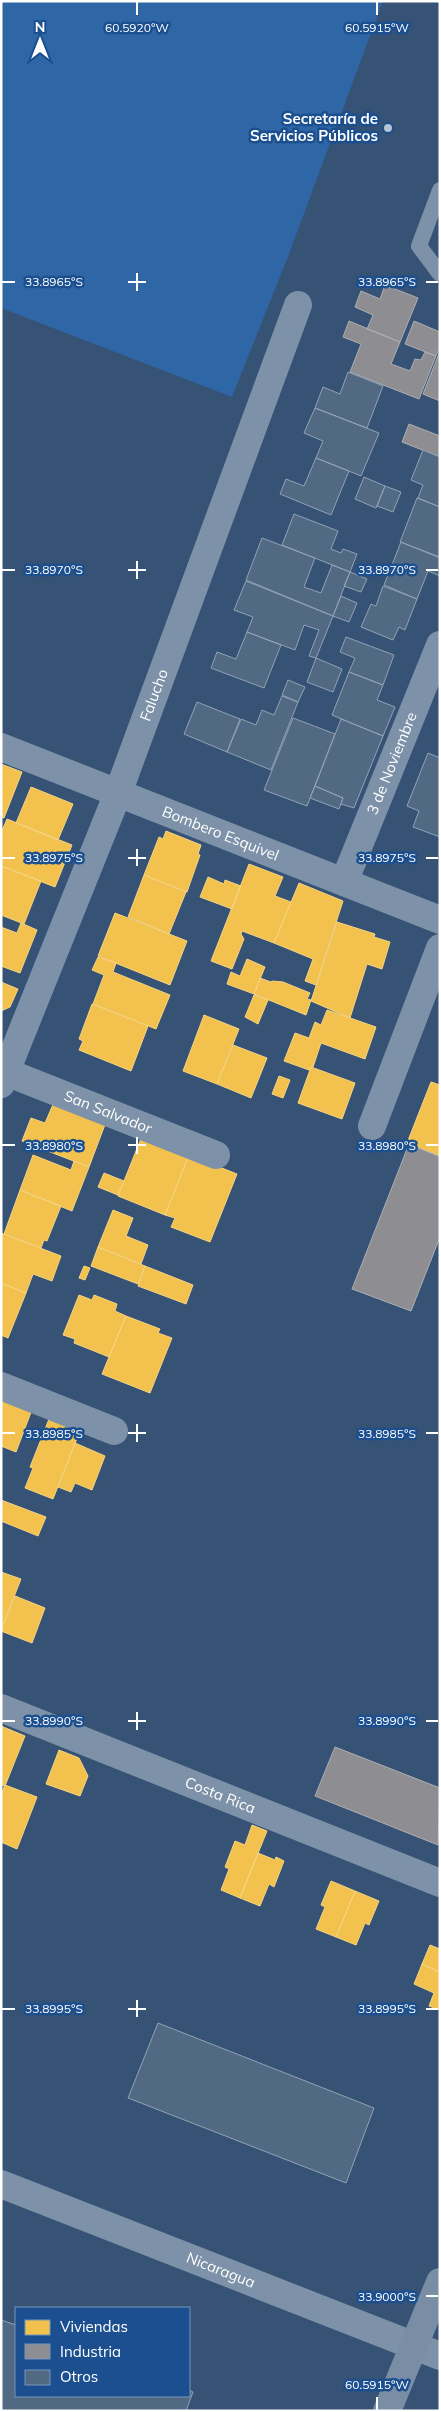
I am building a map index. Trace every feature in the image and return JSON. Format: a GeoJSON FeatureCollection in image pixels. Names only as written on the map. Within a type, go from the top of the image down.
{"type":"FeatureCollection","features":[{"type":"Feature","properties":{"kind":"main road"},"geometry":{"type":"LineString","coordinates":[[387,2411],[440,2282]]}},
{"type":"Feature","properties":{"kind":"street","name":"Falucho"},"geometry":{"type":"LineString","coordinates":[[3,1075],[118,793],[298,305]]}},
{"type":"Feature","properties":{"kind":"street","name":"3 de Noviembre"},"geometry":{"type":"LineString","coordinates":[[344,882],[440,645]]}},
{"type":"Feature","properties":{"kind":"street","name":"Bombero Esquivel"},"geometry":{"type":"LineString","coordinates":[[1,746],[440,920]]}},
{"type":"Feature","properties":{"kind":"street"},"geometry":{"type":"LineString","coordinates":[[372,1126],[440,948]]}},
{"type":"Feature","properties":{"kind":"street","name":"San Salvador"},"geometry":{"type":"LineString","coordinates":[[3,1075],[216,1155]]}},
{"type":"Feature","properties":{"kind":"street"},"geometry":{"type":"LineString","coordinates":[[1,1386],[114,1431]]}},
{"type":"Feature","properties":{"kind":"street","name":"Costa Rica"},"geometry":{"type":"LineString","coordinates":[[1,1708],[440,1883]]}},
{"type":"Feature","properties":{"kind":"street","name":"Nicaragua"},"geometry":{"type":"LineString","coordinates":[[1,2184],[440,2356]]}},
{"type":"Feature","properties":{"kind":"lane"},"geometry":{"type":"LineString","coordinates":[[440,190],[419,246],[440,274]]}},
{"type":"Feature","properties":{"kind":"shaded area"},"geometry":{"type":"Polygon","coordinates":[[[1,1],[383,1],[289,254],[232,397],[1,308],[1,1]]]}},
{"type":"Feature","properties":{"kind":"building: Viviendas"},"geometry":{"type":"Polygon","coordinates":[[[1,764],[22,772],[4,818],[1,817],[1,764]]]}},
{"type":"Feature","properties":{"kind":"building: Viviendas"},"geometry":{"type":"Polygon","coordinates":[[[31,787],[73,804],[58,840],[16,823],[31,787]]]}},
{"type":"Feature","properties":{"kind":"building: Viviendas"},"geometry":{"type":"Polygon","coordinates":[[[7,819],[72,845],[55,887],[1,866],[1,833],[7,819]]]}},
{"type":"Feature","properties":{"kind":"building: Viviendas"},"geometry":{"type":"Polygon","coordinates":[[[166,831],[201,845],[198,854],[200,855],[187,892],[144,875],[159,837],[163,839],[166,831]]]}},
{"type":"Feature","properties":{"kind":"building: Viviendas"},"geometry":{"type":"Polygon","coordinates":[[[249,864],[283,877],[275,896],[291,902],[274,943],[242,931],[241,934],[244,939],[232,969],[211,961],[249,864]]]}},
{"type":"Feature","properties":{"kind":"building: Viviendas"},"geometry":{"type":"Polygon","coordinates":[[[1,866],[41,881],[24,924],[1,915],[1,866]]]}},
{"type":"Feature","properties":{"kind":"building: Viviendas"},"geometry":{"type":"Polygon","coordinates":[[[144,875],[186,892],[169,934],[128,917],[144,875]]]}},
{"type":"Feature","properties":{"kind":"building: Viviendas"},"geometry":{"type":"Polygon","coordinates":[[[208,877],[224,884],[225,880],[241,886],[232,909],[200,897],[208,877]]]}},
{"type":"Feature","properties":{"kind":"building: Viviendas"},"geometry":{"type":"Polygon","coordinates":[[[299,883],[343,901],[316,985],[305,981],[313,959],[274,943],[299,883]]]}},
{"type":"Feature","properties":{"kind":"building: Viviendas"},"geometry":{"type":"Polygon","coordinates":[[[115,913],[187,941],[170,985],[98,956],[115,913]]]}},
{"type":"Feature","properties":{"kind":"building: Viviendas"},"geometry":{"type":"Polygon","coordinates":[[[337,922],[375,934],[374,937],[390,942],[382,969],[367,964],[350,1018],[311,1001],[337,922]]]}},
{"type":"Feature","properties":{"kind":"building: Viviendas"},"geometry":{"type":"Polygon","coordinates":[[[21,923],[37,930],[20,973],[1,966],[1,927],[17,933],[21,923]]]}},
{"type":"Feature","properties":{"kind":"building: Viviendas"},"geometry":{"type":"Polygon","coordinates":[[[98,957],[116,963],[113,972],[170,995],[156,1029],[93,1004],[104,975],[92,970],[98,957]]]}},
{"type":"Feature","properties":{"kind":"building: Viviendas"},"geometry":{"type":"Polygon","coordinates":[[[247,959],[265,967],[254,994],[227,984],[231,972],[240,976],[247,959]]]}},
{"type":"Feature","properties":{"kind":"building: Viviendas"},"geometry":{"type":"Polygon","coordinates":[[[260,978],[271,982],[283,982],[310,993],[307,999],[311,1000],[306,1015],[254,994],[260,978]]]}},
{"type":"Feature","properties":{"kind":"building: Viviendas"},"geometry":{"type":"Polygon","coordinates":[[[1,982],[18,989],[10,1007],[1,1011],[1,982]]]}},
{"type":"Feature","properties":{"kind":"building: Viviendas"},"geometry":{"type":"Polygon","coordinates":[[[254,995],[268,1000],[258,1024],[245,1017],[254,995]]]}},
{"type":"Feature","properties":{"kind":"building: Viviendas"},"geometry":{"type":"Polygon","coordinates":[[[92,1004],[148,1026],[131,1071],[79,1050],[83,1041],[79,1039],[92,1004]]]}},
{"type":"Feature","properties":{"kind":"building: Viviendas"},"geometry":{"type":"Polygon","coordinates":[[[327,1010],[376,1027],[365,1059],[321,1043],[313,1067],[309,1070],[284,1061],[295,1033],[309,1038],[315,1022],[321,1025],[327,1010]]]}},
{"type":"Feature","properties":{"kind":"building: Viviendas"},"geometry":{"type":"Polygon","coordinates":[[[204,1015],[239,1029],[217,1084],[183,1071],[204,1015]]]}},
{"type":"Feature","properties":{"kind":"building: Viviendas"},"geometry":{"type":"Polygon","coordinates":[[[233,1045],[267,1058],[251,1098],[217,1084],[233,1045]]]}},
{"type":"Feature","properties":{"kind":"building: Viviendas"},"geometry":{"type":"Polygon","coordinates":[[[311,1067],[355,1083],[342,1119],[298,1103],[311,1067]]]}},
{"type":"Feature","properties":{"kind":"building: Viviendas"},"geometry":{"type":"Polygon","coordinates":[[[279,1076],[290,1080],[283,1098],[272,1094],[279,1076]]]}},
{"type":"Feature","properties":{"kind":"building: Viviendas"},"geometry":{"type":"Polygon","coordinates":[[[431,1082],[440,1085],[440,1156],[407,1143],[431,1082]]]}},
{"type":"Feature","properties":{"kind":"building: Viviendas"},"geometry":{"type":"Polygon","coordinates":[[[54,1102],[106,1122],[89,1167],[22,1141],[31,1118],[45,1123],[54,1102]]]}},
{"type":"Feature","properties":{"kind":"building: Viviendas"},"geometry":{"type":"Polygon","coordinates":[[[142,1136],[189,1155],[165,1215],[118,1196],[142,1136]]]}},
{"type":"Feature","properties":{"kind":"building: Viviendas"},"geometry":{"type":"Polygon","coordinates":[[[33,1155],[71,1170],[74,1161],[89,1167],[72,1211],[20,1190],[33,1155]]]}},
{"type":"Feature","properties":{"kind":"building: Viviendas"},"geometry":{"type":"Polygon","coordinates":[[[189,1155],[237,1174],[210,1242],[171,1227],[175,1218],[165,1215],[189,1155]]]}},
{"type":"Feature","properties":{"kind":"building: Viviendas"},"geometry":{"type":"Polygon","coordinates":[[[104,1173],[124,1181],[118,1195],[98,1187],[104,1173]]]}},
{"type":"Feature","properties":{"kind":"building: Viviendas"},"geometry":{"type":"Polygon","coordinates":[[[20,1190],[61,1206],[47,1241],[44,1240],[41,1248],[4,1234],[20,1190]]]}},
{"type":"Feature","properties":{"kind":"building: Viviendas"},"geometry":{"type":"Polygon","coordinates":[[[113,1210],[133,1218],[126,1236],[148,1245],[141,1264],[98,1247],[113,1210]]]}},
{"type":"Feature","properties":{"kind":"building: Viviendas"},"geometry":{"type":"Polygon","coordinates":[[[1,1233],[61,1256],[52,1281],[33,1274],[26,1293],[1,1283],[1,1233]]]}},
{"type":"Feature","properties":{"kind":"building: Viviendas"},"geometry":{"type":"Polygon","coordinates":[[[98,1247],[145,1266],[138,1284],[91,1266],[98,1247]]]}},
{"type":"Feature","properties":{"kind":"building: Viviendas"},"geometry":{"type":"Polygon","coordinates":[[[84,1266],[90,1268],[85,1280],[79,1278],[84,1266]]]}},
{"type":"Feature","properties":{"kind":"building: Viviendas"},"geometry":{"type":"Polygon","coordinates":[[[145,1266],[193,1285],[186,1304],[138,1286],[145,1266]]]}},
{"type":"Feature","properties":{"kind":"building: Viviendas"},"geometry":{"type":"Polygon","coordinates":[[[1,1283],[26,1293],[8,1338],[1,1335],[1,1283]]]}},
{"type":"Feature","properties":{"kind":"building: Viviendas"},"geometry":{"type":"Polygon","coordinates":[[[79,1295],[92,1300],[94,1295],[117,1304],[115,1311],[126,1316],[109,1357],[74,1343],[75,1339],[63,1335],[79,1295]]]}},
{"type":"Feature","properties":{"kind":"building: Viviendas"},"geometry":{"type":"Polygon","coordinates":[[[126,1316],[160,1329],[158,1333],[172,1338],[150,1393],[102,1374],[126,1316]]]}},
{"type":"Feature","properties":{"kind":"building: Viviendas"},"geometry":{"type":"Polygon","coordinates":[[[1,1394],[33,1407],[16,1452],[1,1446],[1,1394]]]}},
{"type":"Feature","properties":{"kind":"building: Viviendas"},"geometry":{"type":"Polygon","coordinates":[[[51,1414],[82,1426],[53,1499],[25,1488],[33,1468],[30,1467],[51,1414]]]}},
{"type":"Feature","properties":{"kind":"building: Viviendas"},"geometry":{"type":"Polygon","coordinates":[[[75,1443],[105,1456],[92,1490],[75,1483],[71,1492],[58,1487],[75,1443]]]}},
{"type":"Feature","properties":{"kind":"building: Viviendas"},"geometry":{"type":"Polygon","coordinates":[[[1,1500],[46,1517],[38,1536],[1,1521],[1,1500]]]}},
{"type":"Feature","properties":{"kind":"building: Viviendas"},"geometry":{"type":"Polygon","coordinates":[[[1,1572],[21,1579],[1,1630],[1,1572]]]}},
{"type":"Feature","properties":{"kind":"building: Viviendas"},"geometry":{"type":"Polygon","coordinates":[[[15,1596],[45,1608],[32,1643],[1,1631],[15,1596]]]}},
{"type":"Feature","properties":{"kind":"building: Viviendas"},"geometry":{"type":"Polygon","coordinates":[[[1,1726],[25,1736],[5,1786],[1,1785],[1,1726]]]}},
{"type":"Feature","properties":{"kind":"building: Viviendas"},"geometry":{"type":"Polygon","coordinates":[[[59,1750],[79,1758],[88,1776],[80,1796],[46,1784],[59,1750]]]}},
{"type":"Feature","properties":{"kind":"building: Viviendas"},"geometry":{"type":"Polygon","coordinates":[[[5,1785],[37,1797],[17,1849],[1,1842],[1,1794],[5,1785]]]}},
{"type":"Feature","properties":{"kind":"building: Viviendas"},"geometry":{"type":"Polygon","coordinates":[[[252,1825],[267,1831],[240,1898],[221,1890],[229,1869],[225,1867],[235,1841],[245,1845],[252,1825]]]}},
{"type":"Feature","properties":{"kind":"building: Viviendas"},"geometry":{"type":"Polygon","coordinates":[[[258,1853],[275,1860],[276,1857],[284,1861],[274,1887],[269,1884],[260,1906],[240,1898],[258,1853]]]}},
{"type":"Feature","properties":{"kind":"building: Viviendas"},"geometry":{"type":"Polygon","coordinates":[[[331,1881],[355,1891],[336,1937],[316,1929],[325,1907],[321,1905],[331,1881]]]}},
{"type":"Feature","properties":{"kind":"building: Viviendas"},"geometry":{"type":"Polygon","coordinates":[[[355,1891],[379,1901],[369,1925],[365,1923],[356,1945],[336,1937],[355,1891]]]}},
{"type":"Feature","properties":{"kind":"building: Viviendas"},"geometry":{"type":"Polygon","coordinates":[[[430,1945],[440,1949],[440,1972],[422,1964],[430,1945]]]}},
{"type":"Feature","properties":{"kind":"building: Viviendas"},"geometry":{"type":"Polygon","coordinates":[[[422,1964],[440,1972],[440,2010],[429,2006],[434,1993],[414,1984],[422,1964]]]}},
{"type":"Feature","properties":{"kind":"building: Industria"},"geometry":{"type":"Polygon","coordinates":[[[385,285],[418,298],[400,342],[367,329],[373,315],[355,307],[361,291],[380,299],[385,285]]]}},
{"type":"Feature","properties":{"kind":"building: Industria"},"geometry":{"type":"Polygon","coordinates":[[[349,321],[400,342],[391,364],[410,371],[415,359],[421,360],[425,352],[436,356],[419,399],[350,372],[361,344],[343,337],[349,321]]]}},
{"type":"Feature","properties":{"kind":"building: Industria"},"geometry":{"type":"Polygon","coordinates":[[[414,321],[440,332],[440,347],[436,356],[405,344],[414,321]]]}},
{"type":"Feature","properties":{"kind":"building: Industria"},"geometry":{"type":"Polygon","coordinates":[[[440,351],[440,401],[423,394],[440,351]]]}},
{"type":"Feature","properties":{"kind":"building: Industria"},"geometry":{"type":"Polygon","coordinates":[[[409,424],[440,436],[440,457],[402,442],[409,424]]]}},
{"type":"Feature","properties":{"kind":"building: Industria"},"geometry":{"type":"Polygon","coordinates":[[[409,1144],[440,1157],[440,1237],[411,1311],[352,1289],[409,1144]]]}},
{"type":"Feature","properties":{"kind":"building: Industria"},"geometry":{"type":"Polygon","coordinates":[[[335,1747],[440,1788],[438,1845],[315,1796],[335,1747]]]}},
{"type":"Feature","properties":{"kind":"building: Otros"},"geometry":{"type":"Polygon","coordinates":[[[348,372],[383,386],[367,428],[315,408],[323,387],[340,394],[348,372]]]}},
{"type":"Feature","properties":{"kind":"building: Otros"},"geometry":{"type":"Polygon","coordinates":[[[315,408],[379,433],[361,476],[316,458],[323,441],[304,433],[315,408]]]}},
{"type":"Feature","properties":{"kind":"building: Otros"},"geometry":{"type":"Polygon","coordinates":[[[423,450],[440,457],[440,507],[418,498],[423,485],[411,480],[423,450]]]}},
{"type":"Feature","properties":{"kind":"building: Otros"},"geometry":{"type":"Polygon","coordinates":[[[316,458],[349,471],[331,515],[280,494],[286,479],[304,486],[316,458]]]}},
{"type":"Feature","properties":{"kind":"building: Otros"},"geometry":{"type":"Polygon","coordinates":[[[364,477],[385,486],[376,508],[355,499],[364,477]]]}},
{"type":"Feature","properties":{"kind":"building: Otros"},"geometry":{"type":"Polygon","coordinates":[[[385,486],[401,492],[393,512],[377,506],[385,486]]]}},
{"type":"Feature","properties":{"kind":"building: Otros"},"geometry":{"type":"Polygon","coordinates":[[[417,498],[440,507],[440,557],[400,542],[417,498]]]}},
{"type":"Feature","properties":{"kind":"building: Otros"},"geometry":{"type":"Polygon","coordinates":[[[294,514],[338,531],[331,549],[341,553],[343,549],[357,554],[350,572],[282,545],[294,514]]]}},
{"type":"Feature","properties":{"kind":"building: Otros"},"geometry":{"type":"Polygon","coordinates":[[[262,538],[315,558],[304,587],[321,593],[332,565],[350,572],[333,616],[246,580],[262,538]]]}},
{"type":"Feature","properties":{"kind":"building: Otros"},"geometry":{"type":"Polygon","coordinates":[[[401,542],[440,558],[440,576],[428,571],[417,599],[384,585],[401,542]]]}},
{"type":"Feature","properties":{"kind":"building: Otros"},"geometry":{"type":"Polygon","coordinates":[[[350,572],[367,579],[361,592],[344,586],[350,572]]]}},
{"type":"Feature","properties":{"kind":"building: Otros"},"geometry":{"type":"Polygon","coordinates":[[[246,581],[333,616],[316,658],[309,656],[319,630],[304,625],[295,650],[247,632],[253,617],[234,610],[246,581]]]}},
{"type":"Feature","properties":{"kind":"building: Otros"},"geometry":{"type":"Polygon","coordinates":[[[383,586],[417,599],[405,630],[399,627],[393,640],[361,627],[371,604],[376,606],[383,586]]]}},
{"type":"Feature","properties":{"kind":"building: Otros"},"geometry":{"type":"Polygon","coordinates":[[[341,596],[357,603],[349,622],[333,616],[341,596]]]}},
{"type":"Feature","properties":{"kind":"building: Otros"},"geometry":{"type":"Polygon","coordinates":[[[247,632],[281,645],[264,688],[211,668],[217,652],[236,659],[247,632]]]}},
{"type":"Feature","properties":{"kind":"building: Otros"},"geometry":{"type":"Polygon","coordinates":[[[346,637],[394,655],[383,685],[349,672],[355,658],[340,652],[346,637]]]}},
{"type":"Feature","properties":{"kind":"building: Otros"},"geometry":{"type":"Polygon","coordinates":[[[316,658],[342,669],[333,692],[307,682],[316,658]]]}},
{"type":"Feature","properties":{"kind":"building: Otros"},"geometry":{"type":"Polygon","coordinates":[[[349,672],[383,685],[377,700],[395,707],[383,736],[332,715],[349,672]]]}},
{"type":"Feature","properties":{"kind":"building: Otros"},"geometry":{"type":"Polygon","coordinates":[[[288,680],[305,687],[298,702],[282,695],[288,680]]]}},
{"type":"Feature","properties":{"kind":"building: Otros"},"geometry":{"type":"Polygon","coordinates":[[[282,696],[298,702],[271,770],[227,752],[241,719],[256,725],[262,710],[274,715],[282,696]]]}},
{"type":"Feature","properties":{"kind":"building: Otros"},"geometry":{"type":"Polygon","coordinates":[[[197,702],[240,719],[227,752],[184,734],[197,702]]]}},
{"type":"Feature","properties":{"kind":"building: Otros"},"geometry":{"type":"Polygon","coordinates":[[[293,718],[335,734],[307,806],[264,790],[293,718]]]}},
{"type":"Feature","properties":{"kind":"building: Otros"},"geometry":{"type":"Polygon","coordinates":[[[341,719],[383,736],[354,808],[341,804],[343,798],[315,786],[341,719]]]}},
{"type":"Feature","properties":{"kind":"building: Otros"},"geometry":{"type":"Polygon","coordinates":[[[428,753],[440,758],[440,837],[413,827],[419,811],[407,806],[428,753]]]}},
{"type":"Feature","properties":{"kind":"building: Otros"},"geometry":{"type":"Polygon","coordinates":[[[315,786],[343,798],[339,809],[310,798],[315,786]]]}},
{"type":"Feature","properties":{"kind":"building: Otros"},"geometry":{"type":"Polygon","coordinates":[[[158,2023],[374,2108],[346,2183],[128,2098],[158,2023]]]}},
{"type":"Feature","properties":{"kind":"building: Otros"},"geometry":{"type":"Polygon","coordinates":[[[1,2320],[15,2325],[15,2397],[190,2397],[190,2390],[193,2392],[186,2411],[1,2411],[1,2320]]]}},
{"type":"Feature","properties":{"kind":"place","name":"Secretaría de Servicios Públicos"},"geometry":{"type":"Point","coordinates":[388,128]}}]}
